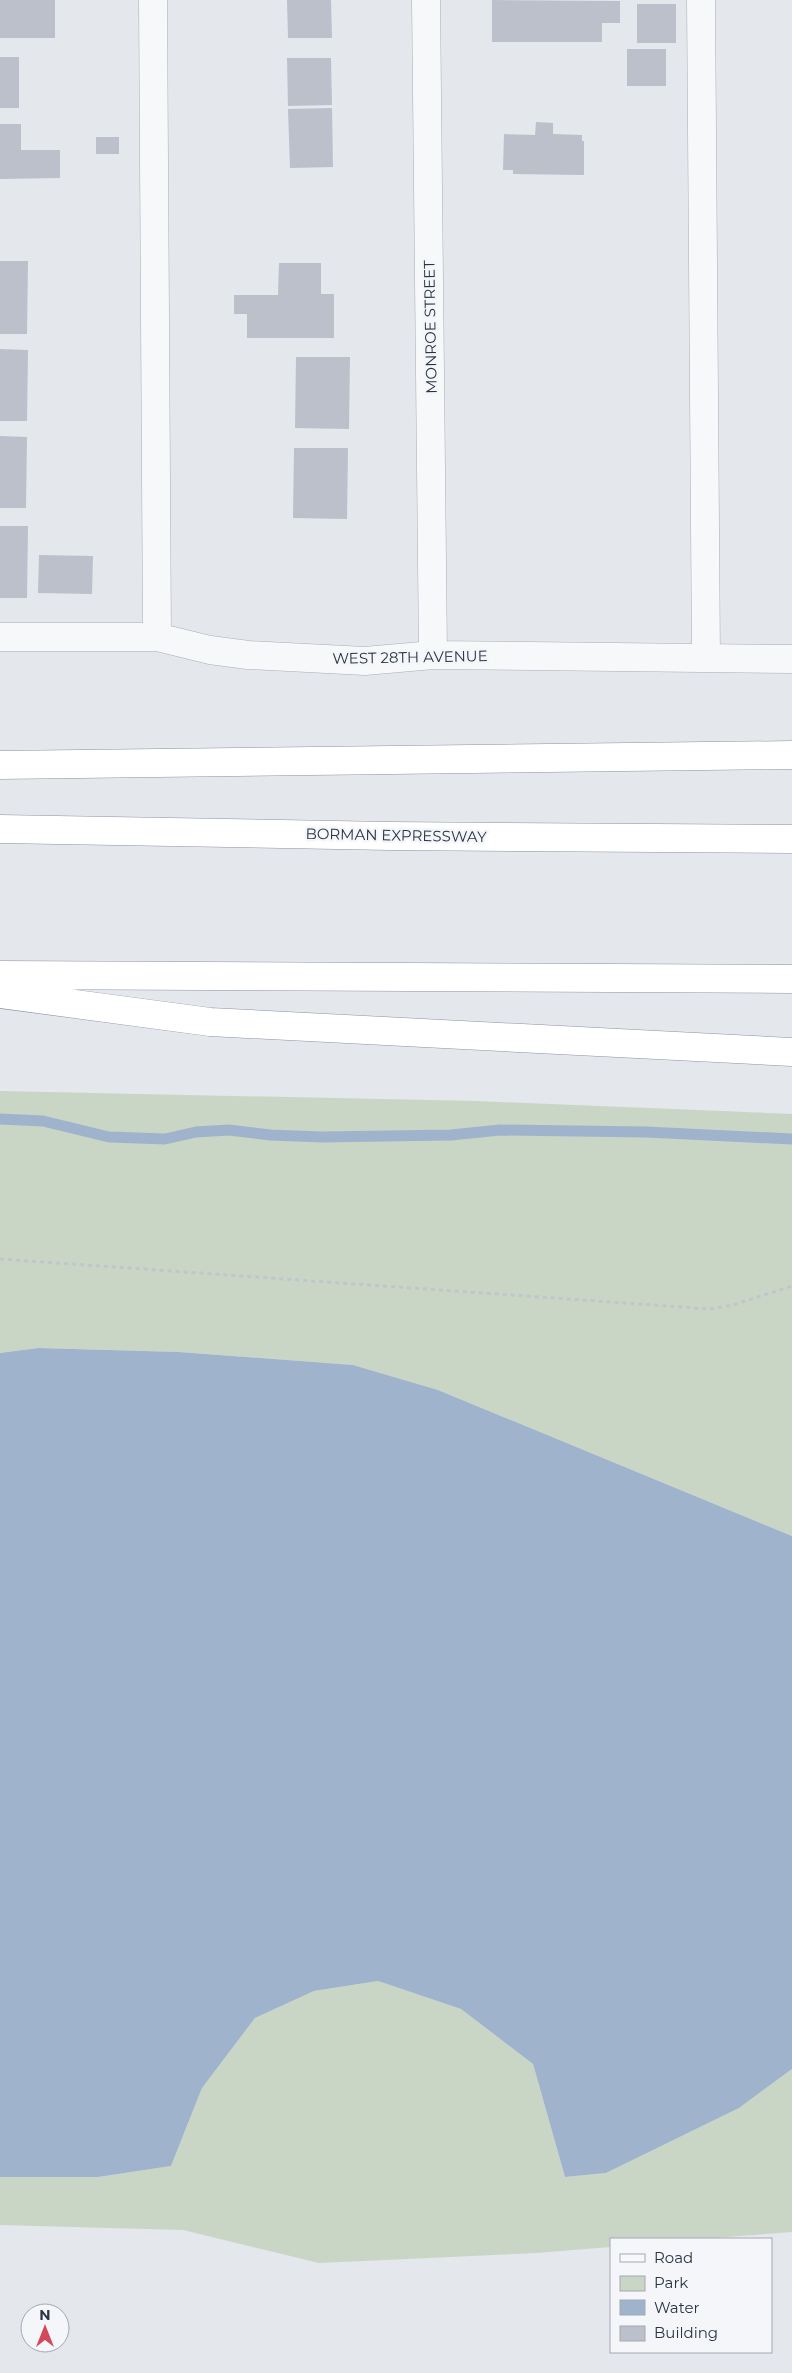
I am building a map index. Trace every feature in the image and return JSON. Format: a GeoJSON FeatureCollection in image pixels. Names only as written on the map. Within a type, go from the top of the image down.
{"type":"FeatureCollection","features":[{"type":"Feature","properties":{"kind":"highway"},"geometry":{"type":"LineString","coordinates":[[0,765],[792,755]]}},
{"type":"Feature","properties":{"kind":"highway","name":"BORMAN EXPRESSWAY"},"geometry":{"type":"LineString","coordinates":[[0,829],[399,836],[792,839]]}},
{"type":"Feature","properties":{"kind":"highway"},"geometry":{"type":"LineString","coordinates":[[0,976],[792,979]]}},
{"type":"Feature","properties":{"kind":"highway"},"geometry":{"type":"LineString","coordinates":[[0,994],[210,1022],[792,1052]]}},
{"type":"Feature","properties":{"kind":"street"},"geometry":{"type":"LineString","coordinates":[[153,0],[157,637]]}},
{"type":"Feature","properties":{"kind":"street","name":"MONROE STREET"},"geometry":{"type":"LineString","coordinates":[[426,0],[433,655]]}},
{"type":"Feature","properties":{"kind":"street"},"geometry":{"type":"LineString","coordinates":[[701,0],[706,658]]}},
{"type":"Feature","properties":{"kind":"street","name":"WEST 28TH AVENUE"},"geometry":{"type":"LineString","coordinates":[[0,637],[157,637],[210,650],[248,655],[365,661],[433,655],[792,660]]}},
{"type":"Feature","properties":{"kind":"path"},"geometry":{"type":"LineString","coordinates":[[0,1259],[710,1309],[733,1305],[792,1286]]}},
{"type":"Feature","properties":{"kind":"green space"},"geometry":{"type":"Polygon","coordinates":[[[0,1091],[475,1101],[792,1114],[792,1536],[438,1390],[353,1365],[179,1352],[38,1348],[0,1353],[0,1091]]]}},
{"type":"Feature","properties":{"kind":"green space"},"geometry":{"type":"Polygon","coordinates":[[[378,1981],[461,2009],[533,2064],[565,2177],[606,2173],[739,2108],[792,2069],[792,2232],[713,2238],[610,2238],[610,2247],[536,2253],[319,2263],[183,2230],[0,2225],[0,2177],[98,2177],[171,2166],[202,2088],[255,2018],[314,1991],[378,1981]]]}},
{"type":"Feature","properties":{"kind":"water"},"geometry":{"type":"Polygon","coordinates":[[[38,1348],[179,1352],[353,1365],[438,1390],[792,1536],[792,2069],[739,2108],[606,2173],[565,2177],[533,2064],[461,2009],[378,1981],[314,1991],[255,2018],[202,2088],[171,2166],[98,2177],[0,2177],[0,1353],[38,1348]]]}},
{"type":"Feature","properties":{"kind":"building"},"geometry":{"type":"Polygon","coordinates":[[[0,0],[55,0],[55,38],[0,38],[0,0]]]}},
{"type":"Feature","properties":{"kind":"building"},"geometry":{"type":"Polygon","coordinates":[[[287,0],[331,0],[332,38],[288,38],[287,0]]]}},
{"type":"Feature","properties":{"kind":"building"},"geometry":{"type":"Polygon","coordinates":[[[492,0],[620,1],[620,23],[602,23],[602,42],[492,42],[492,0]]]}},
{"type":"Feature","properties":{"kind":"building"},"geometry":{"type":"Polygon","coordinates":[[[637,4],[676,4],[676,43],[637,43],[637,4]]]}},
{"type":"Feature","properties":{"kind":"building"},"geometry":{"type":"Polygon","coordinates":[[[627,49],[666,49],[666,86],[627,86],[627,49]]]}},
{"type":"Feature","properties":{"kind":"building"},"geometry":{"type":"Polygon","coordinates":[[[0,57],[19,57],[19,108],[0,108],[0,57]]]}},
{"type":"Feature","properties":{"kind":"building"},"geometry":{"type":"Polygon","coordinates":[[[287,58],[331,58],[332,105],[288,106],[287,58]]]}},
{"type":"Feature","properties":{"kind":"building"},"geometry":{"type":"Polygon","coordinates":[[[332,108],[333,167],[290,168],[288,109],[332,108]]]}},
{"type":"Feature","properties":{"kind":"building"},"geometry":{"type":"Polygon","coordinates":[[[536,122],[553,123],[553,134],[582,135],[582,141],[584,141],[584,175],[513,174],[513,170],[503,170],[504,134],[535,135],[536,122]]]}},
{"type":"Feature","properties":{"kind":"building"},"geometry":{"type":"Polygon","coordinates":[[[0,124],[21,124],[21,150],[60,150],[60,178],[0,179],[0,124]]]}},
{"type":"Feature","properties":{"kind":"building"},"geometry":{"type":"Polygon","coordinates":[[[96,137],[119,137],[119,154],[96,154],[96,137]]]}},
{"type":"Feature","properties":{"kind":"building"},"geometry":{"type":"Polygon","coordinates":[[[0,261],[28,261],[27,334],[0,334],[0,261]]]}},
{"type":"Feature","properties":{"kind":"building"},"geometry":{"type":"Polygon","coordinates":[[[279,263],[321,263],[321,294],[334,294],[334,338],[247,338],[247,314],[234,314],[234,295],[278,295],[279,263]]]}},
{"type":"Feature","properties":{"kind":"building"},"geometry":{"type":"Polygon","coordinates":[[[0,349],[28,350],[27,421],[0,421],[0,349]]]}},
{"type":"Feature","properties":{"kind":"building"},"geometry":{"type":"Polygon","coordinates":[[[296,357],[350,357],[349,429],[295,428],[296,357]]]}},
{"type":"Feature","properties":{"kind":"building"},"geometry":{"type":"Polygon","coordinates":[[[0,436],[27,437],[26,508],[0,508],[0,436]]]}},
{"type":"Feature","properties":{"kind":"building"},"geometry":{"type":"Polygon","coordinates":[[[294,448],[348,448],[347,519],[293,518],[294,448]]]}},
{"type":"Feature","properties":{"kind":"building"},"geometry":{"type":"Polygon","coordinates":[[[0,526],[28,526],[27,598],[0,598],[0,526]]]}},
{"type":"Feature","properties":{"kind":"building"},"geometry":{"type":"Polygon","coordinates":[[[39,555],[93,556],[92,594],[38,593],[39,555]]]}},
{"type":"Feature","properties":{"kind":"waterway"},"geometry":{"type":"LineString","coordinates":[[0,1119],[43,1121],[109,1137],[165,1139],[196,1132],[229,1130],[270,1135],[322,1137],[451,1135],[500,1130],[646,1132],[792,1139]]}}]}
